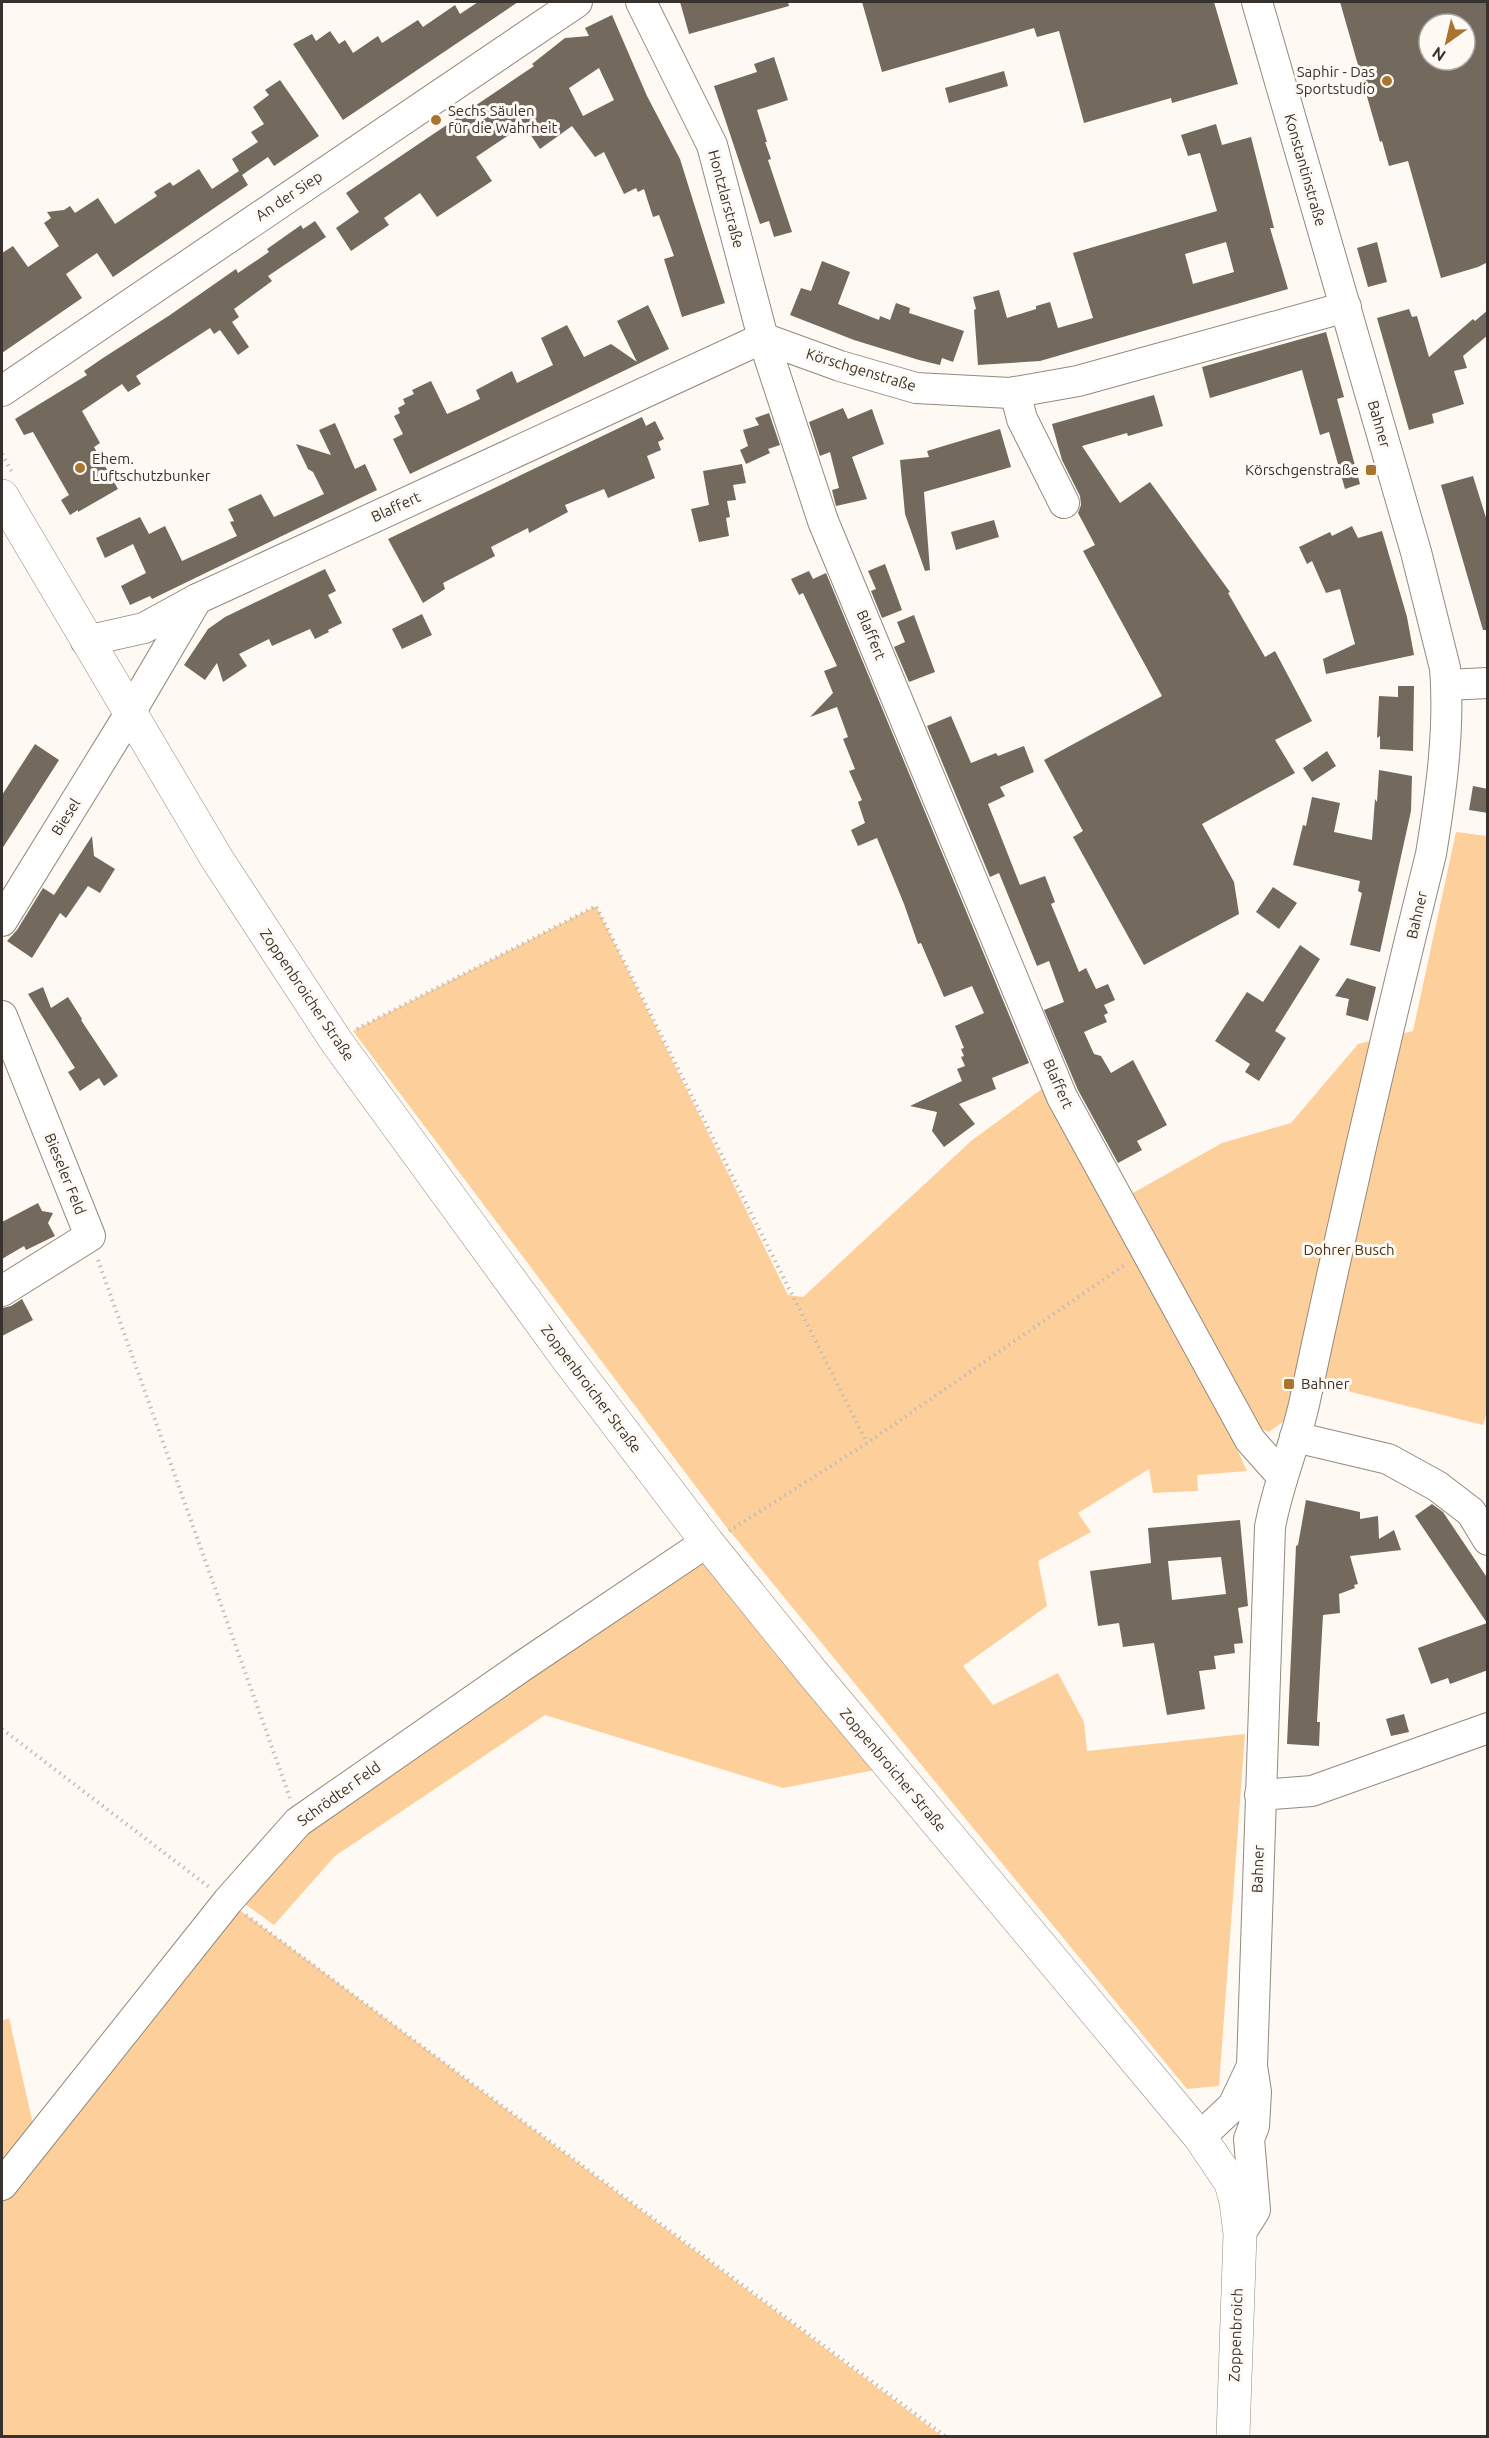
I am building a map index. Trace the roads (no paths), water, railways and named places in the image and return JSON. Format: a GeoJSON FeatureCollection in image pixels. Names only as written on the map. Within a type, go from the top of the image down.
{"type":"FeatureCollection","features":[{"type":"Feature","properties":{"kind":"main road","name":"Zoppenbroicher Straße"},"geometry":{"type":"LineString","coordinates":[[7,485],[86,641],[217,859],[336,1041],[567,1358],[707,1542],[818,1680],[1208,2149],[1231,2183],[1240,2234]]}},
{"type":"Feature","properties":{"kind":"main road","name":"Zoppenbroich"},"geometry":{"type":"LineString","coordinates":[[1233,2436],[1240,2234]]}},
{"type":"Feature","properties":{"kind":"street","name":"An der Siep"},"geometry":{"type":"LineString","coordinates":[[2,391],[577,2]]}},
{"type":"Feature","properties":{"kind":"street","name":"Hontzlarstraße"},"geometry":{"type":"LineString","coordinates":[[641,2],[712,145],[763,338]]}},
{"type":"Feature","properties":{"kind":"street","name":"Konstantinstraße"},"geometry":{"type":"LineString","coordinates":[[1257,2],[1354,338]]}},
{"type":"Feature","properties":{"kind":"street","name":"Körschgenstraße"},"geometry":{"type":"LineString","coordinates":[[763,338],[840,366],[916,388],[1014,392],[1078,381],[1346,307]]}},
{"type":"Feature","properties":{"kind":"street","name":"Blaffert"},"geometry":{"type":"LineString","coordinates":[[86,641],[144,627],[197,599],[763,338],[823,521],[1062,1097],[1250,1440],[1282,1476]]}},
{"type":"Feature","properties":{"kind":"street","name":"Bahner"},"geometry":{"type":"LineString","coordinates":[[1252,2066],[1270,1527],[1282,1476],[1295,1437],[1431,854],[1439,809],[1445,741],[1447,685],[1445,668],[1419,565],[1354,338]]}},
{"type":"Feature","properties":{"kind":"street"},"geometry":{"type":"LineString","coordinates":[[1014,392],[1022,419],[1064,503]]}},
{"type":"Feature","properties":{"kind":"street"},"geometry":{"type":"LineString","coordinates":[[130,712],[197,599]]}},
{"type":"Feature","properties":{"kind":"street"},"geometry":{"type":"LineString","coordinates":[[1447,685],[1488,683]]}},
{"type":"Feature","properties":{"kind":"street","name":"Biesel"},"geometry":{"type":"LineString","coordinates":[[2,921],[130,712]]}},
{"type":"Feature","properties":{"kind":"street","name":"Bieseler Feld"},"geometry":{"type":"LineString","coordinates":[[2,1016],[90,1236],[2,1291]]}},
{"type":"Feature","properties":{"kind":"street"},"geometry":{"type":"LineString","coordinates":[[1295,1437],[1388,1459],[1437,1486],[1471,1512],[1488,1540]]}},
{"type":"Feature","properties":{"kind":"street","name":"Schrödter Feld"},"geometry":{"type":"LineString","coordinates":[[2,2185],[228,1901],[298,1822],[520,1667],[707,1542]]}},
{"type":"Feature","properties":{"kind":"street"},"geometry":{"type":"LineString","coordinates":[[1260,1796],[1312,1791],[1488,1728]]}},
{"type":"Feature","properties":{"kind":"street"},"geometry":{"type":"LineString","coordinates":[[1249,2139],[1234,2153],[1208,2149],[1233,2106],[1252,2066]]}},
{"type":"Feature","properties":{"kind":"street"},"geometry":{"type":"LineString","coordinates":[[1240,2234],[1255,2210],[1249,2139],[1254,2126],[1256,2092],[1252,2066]]}},
{"type":"Feature","properties":{"kind":"place","name":"Saphir - Das Sportstudio"},"geometry":{"type":"Point","coordinates":[1387,81]}},
{"type":"Feature","properties":{"kind":"place","name":"Sechs Säulen für die Wahrheit"},"geometry":{"type":"Point","coordinates":[436,120]}},
{"type":"Feature","properties":{"kind":"place","name":"Ehem. Luftschutzbunker"},"geometry":{"type":"Point","coordinates":[80,468]}},
{"type":"Feature","properties":{"kind":"place","name":"Körschgenstraße"},"geometry":{"type":"Point","coordinates":[1371,470]}},
{"type":"Feature","properties":{"kind":"place","name":"Bahner"},"geometry":{"type":"Point","coordinates":[1289,1384]}},
{"type":"Feature","properties":{"kind":"park label","name":"Dohrer Busch"},"geometry":{"type":"Point","coordinates":[1349,1250]}}]}
